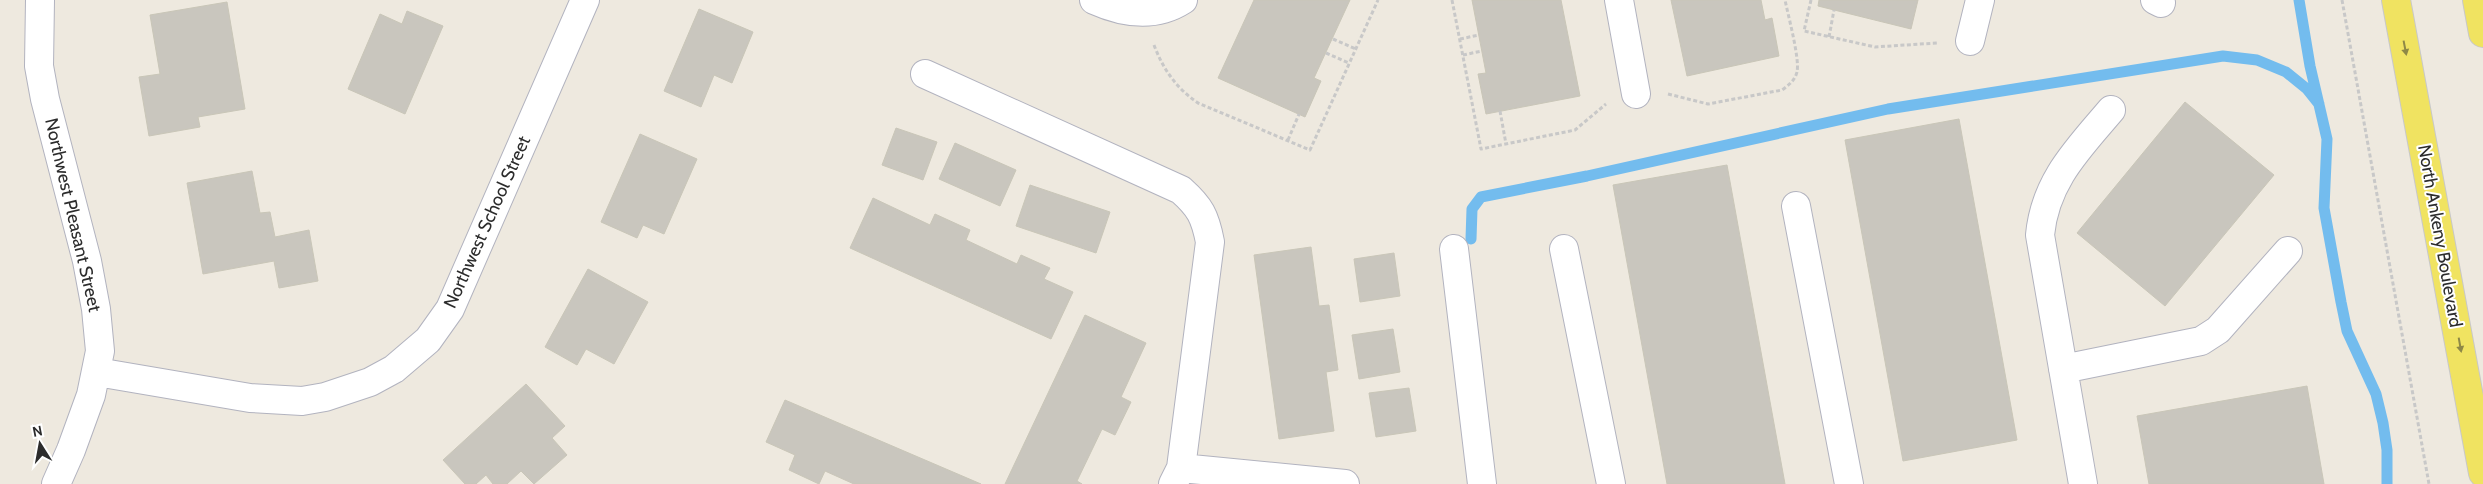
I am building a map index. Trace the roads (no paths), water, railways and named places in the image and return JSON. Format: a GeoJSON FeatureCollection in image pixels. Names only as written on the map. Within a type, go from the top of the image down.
{"type":"FeatureCollection","features":[{"type":"Feature","properties":{"kind":"main road","name":"North Ankeny Boulevard"},"geometry":{"type":"LineString","coordinates":[[2396,0],[2483,473]]}},
{"type":"Feature","properties":{"kind":"main road"},"geometry":{"type":"LineString","coordinates":[[2477,0],[2483,33]]}},
{"type":"Feature","properties":{"kind":"street","name":"Northwest Pleasant Street"},"geometry":{"type":"LineString","coordinates":[[40,0],[39,66],[45,99],[93,288],[100,351],[97,372],[72,450],[56,484]]}},
{"type":"Feature","properties":{"kind":"street","name":"Northwest School Street"},"geometry":{"type":"LineString","coordinates":[[97,372],[250,398],[302,401],[347,392],[370,382],[413,355],[428,340],[450,309],[585,0]]}},
{"type":"Feature","properties":{"kind":"street"},"geometry":{"type":"LineString","coordinates":[[1094,0],[1121,11],[1146,12],[1169,7],[1184,0]]}},
{"type":"Feature","properties":{"kind":"street"},"geometry":{"type":"LineString","coordinates":[[1619,0],[1636,94]]}},
{"type":"Feature","properties":{"kind":"street"},"geometry":{"type":"LineString","coordinates":[[1970,40],[1980,0]]}},
{"type":"Feature","properties":{"kind":"street"},"geometry":{"type":"LineString","coordinates":[[925,74],[1181,190],[1196,203],[1206,221],[1210,242],[1177,476],[1345,484]]}},
{"type":"Feature","properties":{"kind":"street"},"geometry":{"type":"LineString","coordinates":[[2083,484],[2040,235],[2042,215],[2052,185],[2112,110]]}},
{"type":"Feature","properties":{"kind":"street"},"geometry":{"type":"LineString","coordinates":[[1796,206],[1849,484]]}},
{"type":"Feature","properties":{"kind":"street"},"geometry":{"type":"LineString","coordinates":[[1454,249],[1482,484]]}},
{"type":"Feature","properties":{"kind":"street"},"geometry":{"type":"LineString","coordinates":[[1564,249],[1611,484]]}},
{"type":"Feature","properties":{"kind":"street"},"geometry":{"type":"LineString","coordinates":[[2063,369],[2201,341],[2218,330],[2288,251]]}},
{"type":"Feature","properties":{"kind":"waterway"},"geometry":{"type":"LineString","coordinates":[[2299,0],[2310,66],[2327,139],[2324,208],[2341,302],[2347,331],[2376,394],[2387,450],[2387,484]]}},
{"type":"Feature","properties":{"kind":"waterway"},"geometry":{"type":"LineString","coordinates":[[1471,239],[1472,209],[1481,197],[1587,176],[1888,109],[2223,56],[2257,60],[2286,72],[2307,89],[2319,104]]}}]}
